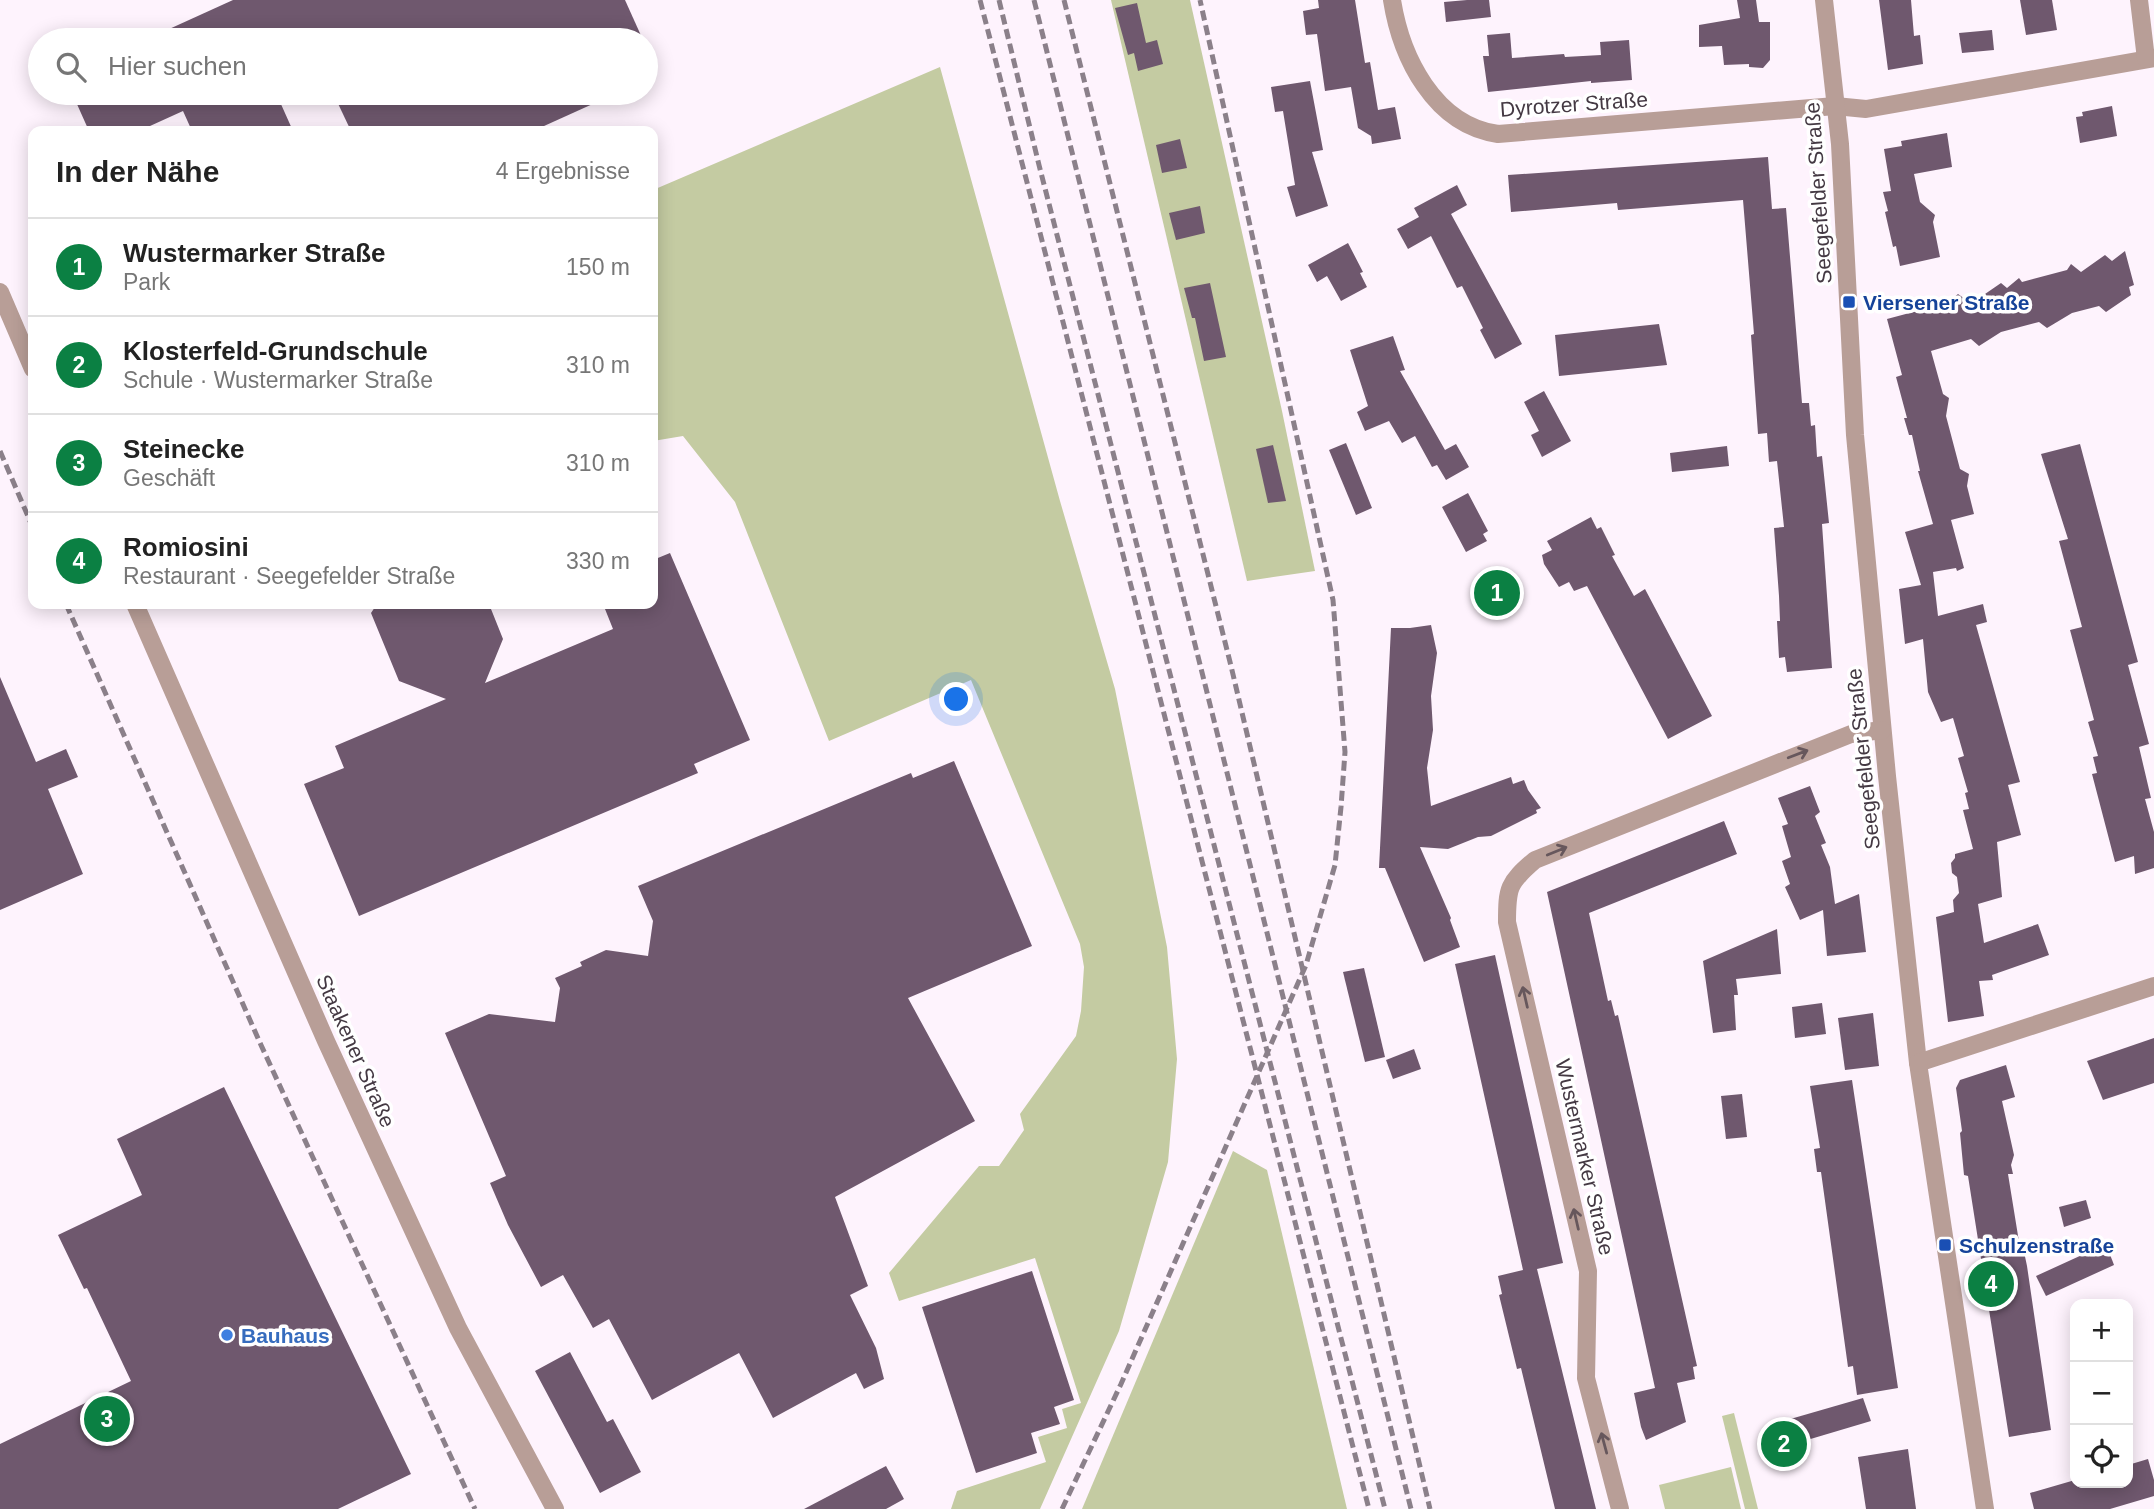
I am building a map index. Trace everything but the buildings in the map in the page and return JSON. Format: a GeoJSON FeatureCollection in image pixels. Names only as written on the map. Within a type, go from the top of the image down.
{"type":"FeatureCollection","features":[{"type":"Feature","properties":{"kind":"street","name":"Dyrotzer Straße"},"geometry":{"type":"LineString","coordinates":[[1392,0],[1396,26],[1413,65],[1433,99],[1459,120],[1487,132],[1498,134],[1542,131],[1835,106]]}},
{"type":"Feature","properties":{"kind":"street","name":"Seegefelder Straße"},"geometry":{"type":"LineString","coordinates":[[1824,0],[1844,194],[1855,435],[1882,730],[1918,1063],[1985,1509]]}},
{"type":"Feature","properties":{"kind":"street"},"geometry":{"type":"LineString","coordinates":[[1835,106],[1866,109],[2150,59],[2139,0]]}},
{"type":"Feature","properties":{"kind":"street"},"geometry":{"type":"LineString","coordinates":[[0,292],[28,357]]}},
{"type":"Feature","properties":{"kind":"street","name":"Staakener Straße"},"geometry":{"type":"LineString","coordinates":[[137,609],[326,1041],[458,1328],[555,1509]]}},
{"type":"Feature","properties":{"kind":"street","name":"Wustermarker Straße"},"geometry":{"type":"LineString","coordinates":[[1620,1509],[1586,1378],[1588,1271],[1507,922],[1507,894],[1516,876],[1535,860],[1851,734],[1882,730]]}},
{"type":"Feature","properties":{"kind":"street"},"geometry":{"type":"LineString","coordinates":[[1918,1063],[2154,986]]}},
{"type":"Feature","properties":{"kind":"green space"},"geometry":{"type":"Polygon","coordinates":[[[1111,0],[1190,0],[1315,571],[1247,581],[1111,0]]]}},
{"type":"Feature","properties":{"kind":"green space"},"geometry":{"type":"Polygon","coordinates":[[[940,67],[1115,689],[1167,947],[1177,1059],[1168,1162],[1119,1331],[1040,1509],[951,1509],[957,1491],[1046,1462],[1038,1437],[1067,1428],[1062,1409],[1081,1403],[1035,1258],[899,1301],[889,1273],[979,1166],[999,1166],[1024,1130],[1020,1114],[1076,1036],[1084,967],[1080,944],[971,680],[829,741],[735,502],[683,436],[658,440],[658,188],[940,67]]]}},
{"type":"Feature","properties":{"kind":"green space"},"geometry":{"type":"Polygon","coordinates":[[[1233,1151],[1267,1170],[1347,1509],[1082,1509],[1233,1151]]]}},
{"type":"Feature","properties":{"kind":"green space"},"geometry":{"type":"Polygon","coordinates":[[[1734,1413],[1758,1509],[1745,1509],[1722,1416],[1734,1413]]]}},
{"type":"Feature","properties":{"kind":"green space"},"geometry":{"type":"Polygon","coordinates":[[[1731,1467],[1741,1509],[1665,1509],[1659,1485],[1731,1467]]]}},
{"type":"Feature","properties":{"kind":"railway"},"geometry":{"type":"LineString","coordinates":[[980,0],[1369,1509]]}},
{"type":"Feature","properties":{"kind":"railway"},"geometry":{"type":"LineString","coordinates":[[999,0],[1039,165],[1385,1509]]}},
{"type":"Feature","properties":{"kind":"railway"},"geometry":{"type":"LineString","coordinates":[[1034,0],[1411,1509]]}},
{"type":"Feature","properties":{"kind":"railway"},"geometry":{"type":"LineString","coordinates":[[1064,0],[1231,666],[1430,1509]]}},
{"type":"Feature","properties":{"kind":"railway"},"geometry":{"type":"LineString","coordinates":[[1062,1509],[1121,1384],[1306,965],[1335,865],[1341,807],[1345,752],[1333,600],[1200,0]]}},
{"type":"Feature","properties":{"kind":"railway"},"geometry":{"type":"LineString","coordinates":[[0,451],[28,516]]}},
{"type":"Feature","properties":{"kind":"railway"},"geometry":{"type":"LineString","coordinates":[[68,609],[261,1045],[475,1509]]}},
{"type":"Feature","properties":{"kind":"place","name":"Viersener Straße"},"geometry":{"type":"Point","coordinates":[1849,302]}},
{"type":"Feature","properties":{"kind":"place","name":"Wustermarker Straße"},"geometry":{"type":"Point","coordinates":[1497,593]}},
{"type":"Feature","properties":{"kind":"place","name":"Schulzenstraße"},"geometry":{"type":"Point","coordinates":[1945,1245]}},
{"type":"Feature","properties":{"kind":"place","name":"Romiosini"},"geometry":{"type":"Point","coordinates":[1991,1284]}},
{"type":"Feature","properties":{"kind":"place","name":"Bauhaus"},"geometry":{"type":"Point","coordinates":[227,1335]}},
{"type":"Feature","properties":{"kind":"place","name":"Steinecke"},"geometry":{"type":"Point","coordinates":[107,1419]}},
{"type":"Feature","properties":{"kind":"place","name":"Klosterfeld-Grundschule"},"geometry":{"type":"Point","coordinates":[1784,1444]}}]}
